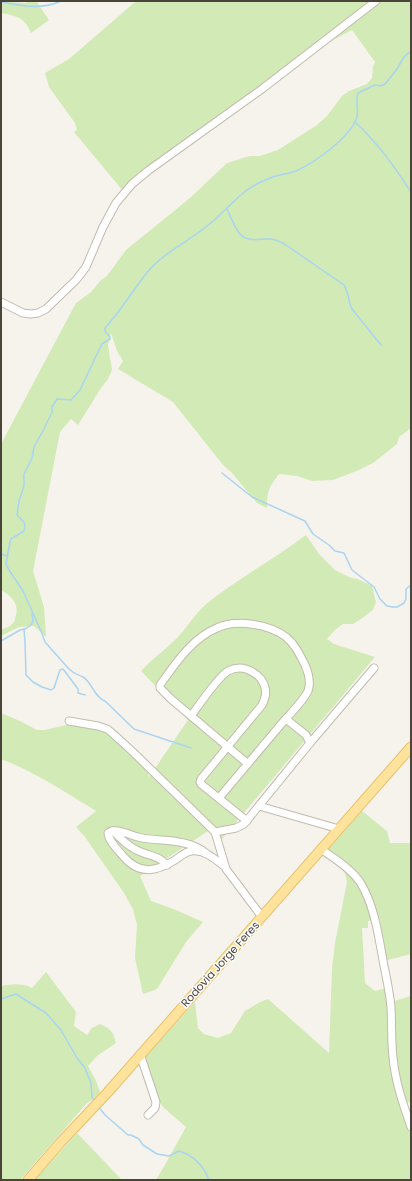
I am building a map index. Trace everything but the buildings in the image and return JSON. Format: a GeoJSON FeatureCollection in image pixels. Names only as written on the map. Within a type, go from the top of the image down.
{"type":"FeatureCollection","features":[{"type":"Feature","properties":{"kind":"main road","name":"Rodovia Jorge Feres"},"geometry":{"type":"LineString","coordinates":[[28,1180],[411,747]]}},
{"type":"Feature","properties":{"kind":"street"},"geometry":{"type":"LineString","coordinates":[[1,302],[23,313],[38,313],[46,309],[76,280],[86,267],[103,227],[116,203],[132,184],[149,170],[262,89],[376,1]]}},
{"type":"Feature","properties":{"kind":"street"},"geometry":{"type":"LineString","coordinates":[[219,798],[248,764],[286,719],[308,691],[309,685],[308,676],[302,660],[293,644],[286,637],[276,631],[258,625],[240,623],[228,624],[217,627],[198,640],[186,652],[160,685],[160,688],[162,692],[248,764]]}},
{"type":"Feature","properties":{"kind":"street"},"geometry":{"type":"LineString","coordinates":[[191,716],[221,677],[229,670],[235,668],[250,670],[257,675],[264,686],[266,697],[262,705],[200,782],[247,821]]}},
{"type":"Feature","properties":{"kind":"street"},"geometry":{"type":"LineString","coordinates":[[215,832],[239,827],[247,821],[310,743],[374,668]]}},
{"type":"Feature","properties":{"kind":"street"},"geometry":{"type":"LineString","coordinates":[[286,719],[306,735],[310,743]]}},
{"type":"Feature","properties":{"kind":"street"},"geometry":{"type":"LineString","coordinates":[[69,721],[98,726],[111,732],[215,832],[224,866],[229,875],[262,917]]}},
{"type":"Feature","properties":{"kind":"street"},"geometry":{"type":"LineString","coordinates":[[259,806],[338,829]]}},
{"type":"Feature","properties":{"kind":"street"},"geometry":{"type":"LineString","coordinates":[[207,854],[198,851],[190,851],[167,865],[149,870],[135,867],[127,860],[109,837],[108,833],[113,831],[148,839],[183,842],[195,846],[207,854],[224,866]]}},
{"type":"Feature","properties":{"kind":"street"},"geometry":{"type":"LineString","coordinates":[[113,831],[131,847],[142,853],[157,857],[167,865]]}},
{"type":"Feature","properties":{"kind":"street"},"geometry":{"type":"LineString","coordinates":[[321,849],[355,875],[366,894],[375,919],[390,998],[394,1068],[399,1092],[411,1127]]}},
{"type":"Feature","properties":{"kind":"street"},"geometry":{"type":"LineString","coordinates":[[140,1054],[156,1102],[155,1108],[148,1115]]}},
{"type":"Feature","properties":{"kind":"green space"},"geometry":{"type":"Polygon","coordinates":[[[1,1],[26,3],[28,1],[36,1],[49,20],[31,33],[23,20],[1,13],[1,1]]]}},
{"type":"Feature","properties":{"kind":"green space"},"geometry":{"type":"Polygon","coordinates":[[[411,1],[411,428],[399,437],[397,444],[373,463],[333,480],[312,481],[297,476],[279,474],[269,490],[267,497],[267,508],[257,503],[232,473],[223,465],[173,402],[118,369],[123,361],[117,351],[111,333],[108,345],[112,370],[108,379],[78,425],[71,419],[60,432],[33,571],[44,607],[46,637],[34,626],[19,627],[1,636],[1,630],[10,626],[14,622],[17,611],[13,600],[1,590],[1,444],[76,303],[91,292],[101,280],[107,276],[126,250],[190,198],[227,163],[250,156],[260,156],[278,150],[317,125],[327,116],[342,96],[349,91],[367,84],[372,78],[373,66],[375,62],[352,30],[329,42],[123,191],[74,132],[77,130],[75,123],[49,87],[45,73],[69,59],[135,2],[411,1]]]}},
{"type":"Feature","properties":{"kind":"green space"},"geometry":{"type":"Polygon","coordinates":[[[306,535],[319,554],[335,570],[372,586],[376,602],[373,610],[353,624],[343,624],[327,639],[334,644],[375,657],[222,839],[223,840],[208,831],[140,876],[151,901],[203,922],[186,942],[157,989],[143,994],[135,958],[137,925],[133,909],[124,893],[85,837],[76,827],[96,811],[38,776],[1,759],[1,713],[37,730],[78,724],[109,727],[117,731],[124,738],[147,765],[149,777],[188,720],[141,671],[177,638],[205,605],[306,535]]]}},
{"type":"Feature","properties":{"kind":"green space"},"geometry":{"type":"Polygon","coordinates":[[[362,811],[387,831],[390,843],[411,843],[411,954],[384,961],[380,919],[368,921],[368,928],[362,928],[365,983],[375,991],[389,987],[391,1002],[411,996],[411,1100],[405,1106],[411,1119],[411,1180],[156,1180],[186,1127],[163,1107],[158,1099],[143,1060],[195,1002],[198,1028],[204,1034],[218,1038],[231,1033],[245,1011],[268,999],[329,1053],[332,968],[335,943],[347,882],[343,865],[324,854],[362,811]]]}},
{"type":"Feature","properties":{"kind":"green space"},"geometry":{"type":"Polygon","coordinates":[[[46,972],[76,1012],[74,1026],[87,1035],[92,1028],[100,1024],[107,1027],[111,1031],[116,1043],[97,1056],[88,1066],[100,1092],[94,1099],[87,1103],[20,1180],[1,1180],[1,986],[17,984],[32,988],[46,972]]]}},
{"type":"Feature","properties":{"kind":"green space"},"geometry":{"type":"Polygon","coordinates":[[[77,1133],[122,1180],[35,1180],[77,1133]]]}},
{"type":"Feature","properties":{"kind":"waterway"},"geometry":{"type":"LineString","coordinates":[[1,2],[24,6],[46,6],[61,1]]}},
{"type":"Feature","properties":{"kind":"waterway"},"geometry":{"type":"LineString","coordinates":[[191,748],[134,729],[98,696],[86,679],[69,669],[45,642],[23,591],[6,564],[11,539],[24,531],[24,522],[17,515],[19,501],[24,486],[24,474],[32,458],[34,447],[52,412],[52,407],[57,399],[71,400],[80,390],[102,344],[110,339],[105,331],[105,328],[151,268],[164,256],[200,231],[244,192],[262,181],[296,171],[304,167],[322,156],[340,141],[353,125],[357,117],[358,93],[375,85],[381,86],[385,84],[404,57],[411,51]]}},
{"type":"Feature","properties":{"kind":"waterway"},"geometry":{"type":"LineString","coordinates":[[355,122],[385,155],[411,192]]}},
{"type":"Feature","properties":{"kind":"waterway"},"geometry":{"type":"LineString","coordinates":[[227,209],[236,228],[243,237],[251,239],[271,239],[281,242],[344,285],[352,309],[381,345]]}},
{"type":"Feature","properties":{"kind":"waterway"},"geometry":{"type":"LineString","coordinates":[[222,473],[252,497],[305,521],[313,534],[335,551],[344,553],[352,570],[374,587],[380,599],[387,606],[397,607],[404,603],[406,599],[406,589],[411,585]]}},
{"type":"Feature","properties":{"kind":"waterway"},"geometry":{"type":"LineString","coordinates":[[1,554],[7,556]]}},
{"type":"Feature","properties":{"kind":"waterway"},"geometry":{"type":"LineString","coordinates":[[1,641],[31,625],[33,621],[32,614]]}},
{"type":"Feature","properties":{"kind":"waterway"},"geometry":{"type":"LineString","coordinates":[[24,629],[26,675],[33,682],[51,690],[54,688],[60,670],[63,669],[78,689],[78,693],[85,695]]}},
{"type":"Feature","properties":{"kind":"waterway"},"geometry":{"type":"LineString","coordinates":[[1,999],[16,994],[46,1013],[61,1030],[77,1058],[85,1068],[91,1083],[92,1097],[95,1101]]}},
{"type":"Feature","properties":{"kind":"waterway"},"geometry":{"type":"LineString","coordinates":[[98,1106],[105,1115],[128,1135],[139,1139],[143,1145],[157,1154],[169,1156],[179,1151],[189,1155],[201,1166],[209,1180]]}}]}
